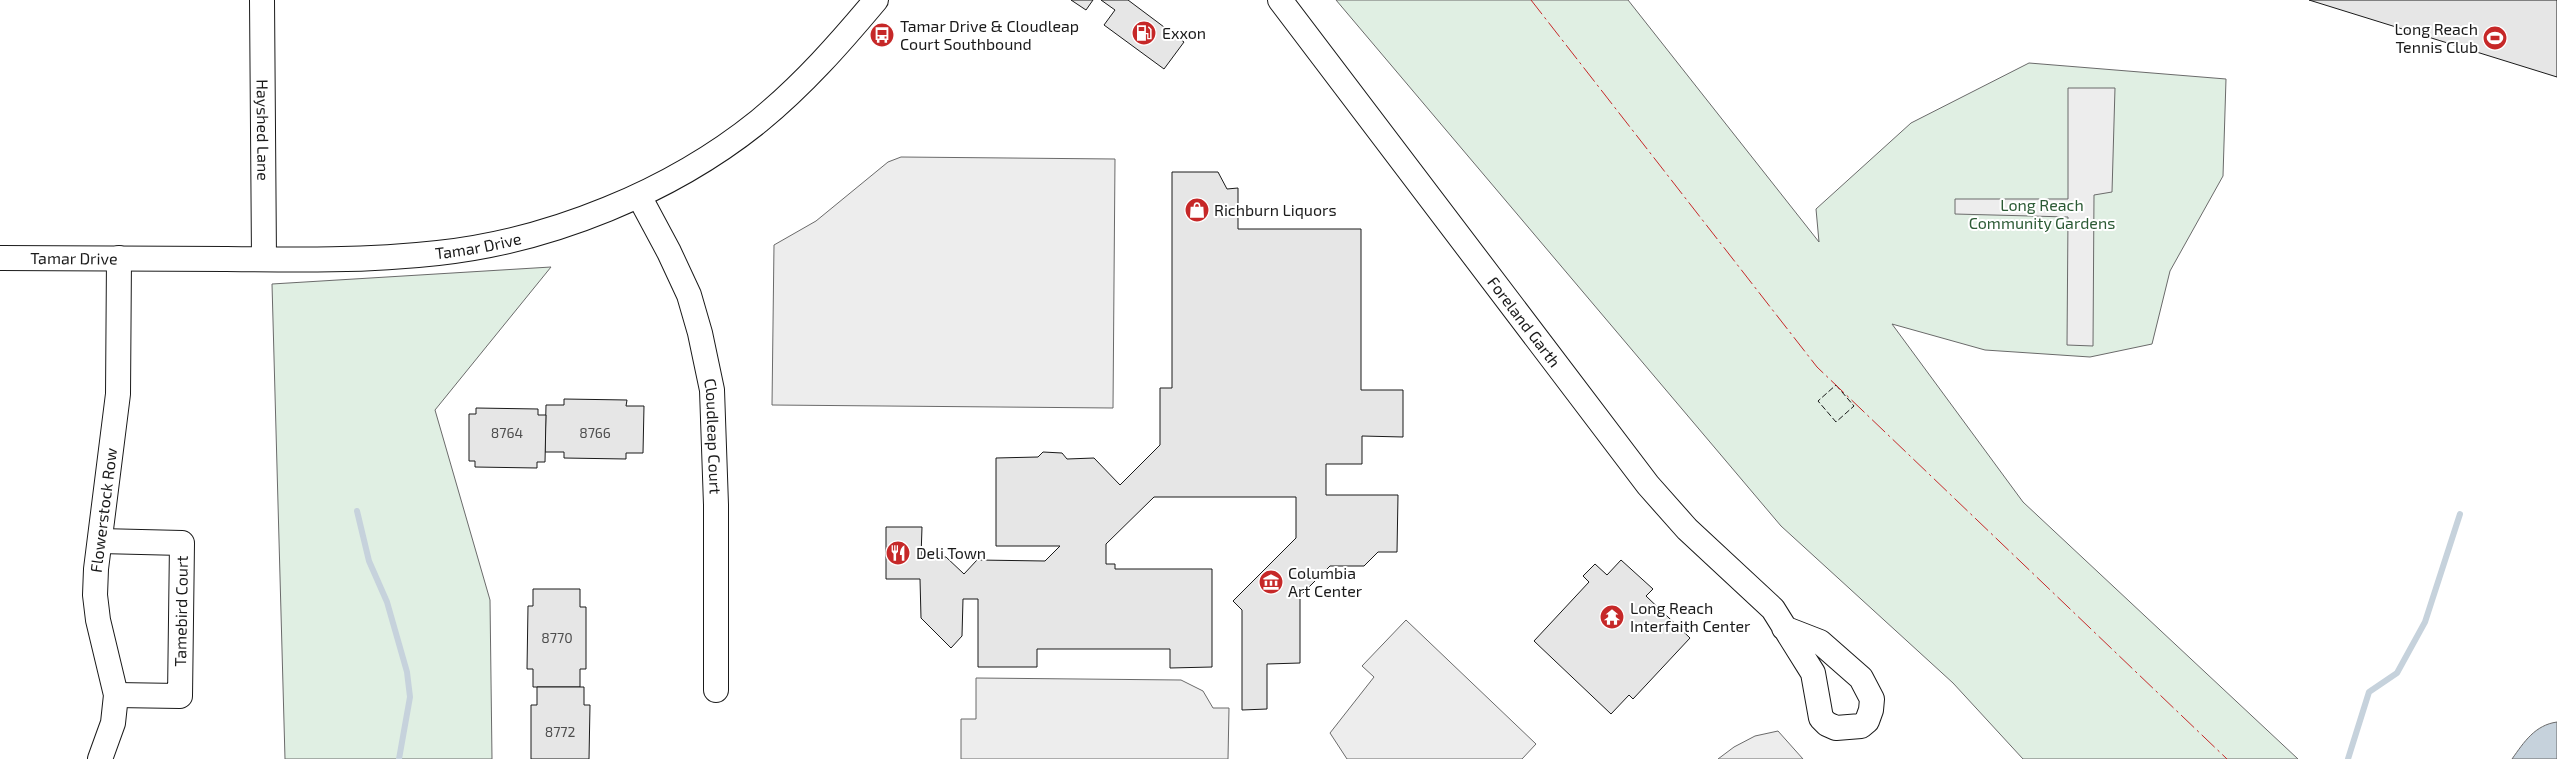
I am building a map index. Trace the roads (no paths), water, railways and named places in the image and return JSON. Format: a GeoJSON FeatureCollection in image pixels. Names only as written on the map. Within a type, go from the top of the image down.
{"type":"FeatureCollection","features":[{"type":"Feature","properties":{"kind":"street","name":"Hayshed Lane"},"geometry":{"type":"LineString","coordinates":[[262,0],[264,259]]}},
{"type":"Feature","properties":{"kind":"street","name":"Tamar Drive"},"geometry":{"type":"LineString","coordinates":[[0,258],[380,258],[482,247],[570,222],[639,196],[685,170],[757,122],[833,51],[876,0]]}},
{"type":"Feature","properties":{"kind":"street","name":"Foreland Garth"},"geometry":{"type":"LineString","coordinates":[[1280,0],[1648,485],[1687,529],[1772,609],[1784,628]]}},
{"type":"Feature","properties":{"kind":"street","name":"Cloudleap Court"},"geometry":{"type":"LineString","coordinates":[[639,196],[669,252],[689,295],[700,333],[712,390],[716,496],[716,690]]}},
{"type":"Feature","properties":{"kind":"street","name":"Flowerstock Row"},"geometry":{"type":"LineString","coordinates":[[100,759],[113,723],[116,695],[98,620],[95,595],[118,394],[119,258]]}},
{"type":"Feature","properties":{"kind":"street","name":"Tamebird Court"},"geometry":{"type":"LineString","coordinates":[[100,542],[182,542],[180,696],[116,695]]}},
{"type":"Feature","properties":{"kind":"waterway"},"geometry":{"type":"LineString","coordinates":[[357,511],[369,561],[387,602],[407,672],[410,697],[399,759]]}},
{"type":"Feature","properties":{"kind":"waterway"},"geometry":{"type":"LineString","coordinates":[[2348,759],[2369,692],[2397,673],[2425,622],[2460,514]]}},
{"type":"Feature","properties":{"kind":"place","name":"Exxon"},"geometry":{"type":"Point","coordinates":[1144,33]}},
{"type":"Feature","properties":{"kind":"place","name":"Tamar Drive & Cloudleap Court Southbound"},"geometry":{"type":"Point","coordinates":[882,35]}},
{"type":"Feature","properties":{"kind":"place","name":"Long Reach Tennis Club"},"geometry":{"type":"Point","coordinates":[2495,38]}},
{"type":"Feature","properties":{"kind":"place","name":"Richburn Liquors"},"geometry":{"type":"Point","coordinates":[1197,210]}},
{"type":"Feature","properties":{"kind":"place","name":"Deli Town"},"geometry":{"type":"Point","coordinates":[898,553]}},
{"type":"Feature","properties":{"kind":"place","name":"Columbia Art Center"},"geometry":{"type":"Point","coordinates":[1271,582]}},
{"type":"Feature","properties":{"kind":"place","name":"Long Reach Interfaith Center"},"geometry":{"type":"Point","coordinates":[1612,617]}},
{"type":"Feature","properties":{"kind":"park label","name":"Long Reach Community Gardens"},"geometry":{"type":"Point","coordinates":[2042,214]}}]}
